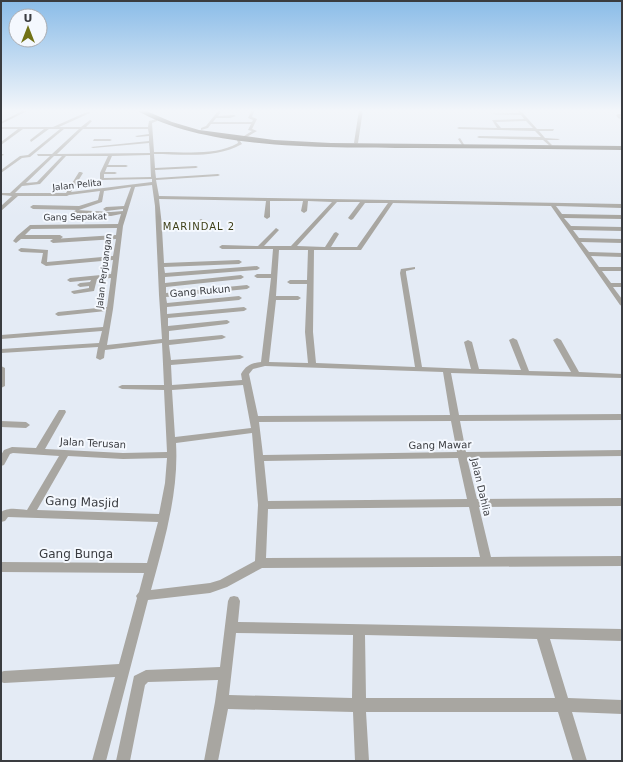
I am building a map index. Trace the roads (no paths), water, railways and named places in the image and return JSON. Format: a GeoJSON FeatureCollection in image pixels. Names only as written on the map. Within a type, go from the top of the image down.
{"type":"FeatureCollection","features":[{"type":"Feature","properties":{"kind":"highway"},"geometry":{"type":"LineString","coordinates":[[412,146],[622,147]]}},
{"type":"Feature","properties":{"kind":"highway"},"geometry":{"type":"LineString","coordinates":[[570,146],[622,147]]}},
{"type":"Feature","properties":{"kind":"street"},"geometry":{"type":"LineString","coordinates":[[1,172],[21,157],[32,154],[42,146]]}},
{"type":"Feature","properties":{"kind":"street"},"geometry":{"type":"LineString","coordinates":[[1,209],[21,185],[65,146]]}},
{"type":"Feature","properties":{"kind":"street"},"geometry":{"type":"LineString","coordinates":[[99,761],[163,518],[170,483],[172,454],[164,342],[165,329],[157,197],[152,146]]}},
{"type":"Feature","properties":{"kind":"street"},"geometry":{"type":"LineString","coordinates":[[38,155],[80,156],[152,154],[224,150],[237,146]]}},
{"type":"Feature","properties":{"kind":"street"},"geometry":{"type":"LineString","coordinates":[[80,156],[87,148]]}},
{"type":"Feature","properties":{"kind":"street"},"geometry":{"type":"LineString","coordinates":[[110,155],[102,173],[101,177],[103,179],[217,176]]}},
{"type":"Feature","properties":{"kind":"street"},"geometry":{"type":"LineString","coordinates":[[21,185],[38,183],[64,156]]}},
{"type":"Feature","properties":{"kind":"street"},"geometry":{"type":"LineString","coordinates":[[105,166],[126,166]]}},
{"type":"Feature","properties":{"kind":"street"},"geometry":{"type":"LineString","coordinates":[[126,172],[126,176],[154,178],[196,167]]}},
{"type":"Feature","properties":{"kind":"street"},"geometry":{"type":"LineString","coordinates":[[67,194],[81,173]]}},
{"type":"Feature","properties":{"kind":"street"},"geometry":{"type":"LineString","coordinates":[[102,173],[115,173]]}},
{"type":"Feature","properties":{"kind":"street","name":"Jalan Pelita"},"geometry":{"type":"LineString","coordinates":[[1,194],[67,194],[133,187],[154,178]]}},
{"type":"Feature","properties":{"kind":"street","name":"Jalan Perjuangan"},"geometry":{"type":"LineString","coordinates":[[100,358],[110,309],[118,237],[133,187]]}},
{"type":"Feature","properties":{"kind":"street"},"geometry":{"type":"LineString","coordinates":[[33,207],[84,207],[100,201],[102,190]]}},
{"type":"Feature","properties":{"kind":"street"},"geometry":{"type":"LineString","coordinates":[[1,206],[13,195]]}},
{"type":"Feature","properties":{"kind":"street"},"geometry":{"type":"LineString","coordinates":[[157,197],[622,206]]}},
{"type":"Feature","properties":{"kind":"street"},"geometry":{"type":"LineString","coordinates":[[267,217],[268,200]]}},
{"type":"Feature","properties":{"kind":"street"},"geometry":{"type":"LineString","coordinates":[[304,211],[306,201]]}},
{"type":"Feature","properties":{"kind":"street"},"geometry":{"type":"LineString","coordinates":[[293,247],[335,201]]}},
{"type":"Feature","properties":{"kind":"street"},"geometry":{"type":"LineString","coordinates":[[351,218],[364,201]]}},
{"type":"Feature","properties":{"kind":"street"},"geometry":{"type":"LineString","coordinates":[[222,247],[360,248],[391,202]]}},
{"type":"Feature","properties":{"kind":"street"},"geometry":{"type":"LineString","coordinates":[[553,205],[622,303]]}},
{"type":"Feature","properties":{"kind":"street"},"geometry":{"type":"LineString","coordinates":[[106,209],[125,210]]}},
{"type":"Feature","properties":{"kind":"street"},"geometry":{"type":"LineString","coordinates":[[59,212],[109,214],[125,210]]}},
{"type":"Feature","properties":{"kind":"street"},"geometry":{"type":"LineString","coordinates":[[560,216],[622,217]]}},
{"type":"Feature","properties":{"kind":"street"},"geometry":{"type":"LineString","coordinates":[[98,221],[121,223]]}},
{"type":"Feature","properties":{"kind":"street"},"geometry":{"type":"LineString","coordinates":[[158,228],[196,224],[201,221]]}},
{"type":"Feature","properties":{"kind":"street","name":"Gang Sepakat"},"geometry":{"type":"LineString","coordinates":[[33,237],[18,239],[30,227],[121,223]]}},
{"type":"Feature","properties":{"kind":"street"},"geometry":{"type":"LineString","coordinates":[[568,228],[622,229]]}},
{"type":"Feature","properties":{"kind":"street"},"geometry":{"type":"LineString","coordinates":[[260,247],[276,230]]}},
{"type":"Feature","properties":{"kind":"street"},"geometry":{"type":"LineString","coordinates":[[327,248],[336,234]]}},
{"type":"Feature","properties":{"kind":"street"},"geometry":{"type":"LineString","coordinates":[[115,258],[44,264],[46,251],[21,250],[33,237],[67,239],[118,237]]}},
{"type":"Feature","properties":{"kind":"street"},"geometry":{"type":"LineString","coordinates":[[53,242],[84,237]]}},
{"type":"Feature","properties":{"kind":"street"},"geometry":{"type":"LineString","coordinates":[[577,240],[622,241]]}},
{"type":"Feature","properties":{"kind":"street"},"geometry":{"type":"LineString","coordinates":[[265,364],[273,298],[273,276],[276,248]]}},
{"type":"Feature","properties":{"kind":"street"},"geometry":{"type":"LineString","coordinates":[[311,248],[309,332],[312,366]]}},
{"type":"Feature","properties":{"kind":"street"},"geometry":{"type":"LineString","coordinates":[[587,254],[622,254]]}},
{"type":"Feature","properties":{"kind":"street"},"geometry":{"type":"LineString","coordinates":[[161,265],[239,262]]}},
{"type":"Feature","properties":{"kind":"street"},"geometry":{"type":"LineString","coordinates":[[161,280],[257,268]]}},
{"type":"Feature","properties":{"kind":"street"},"geometry":{"type":"LineString","coordinates":[[413,268],[403,270],[403,273],[419,370]]}},
{"type":"Feature","properties":{"kind":"street"},"geometry":{"type":"LineString","coordinates":[[597,269],[622,269]]}},
{"type":"Feature","properties":{"kind":"street"},"geometry":{"type":"LineString","coordinates":[[80,285],[113,276]]}},
{"type":"Feature","properties":{"kind":"street"},"geometry":{"type":"LineString","coordinates":[[257,276],[273,276]]}},
{"type":"Feature","properties":{"kind":"street"},"geometry":{"type":"LineString","coordinates":[[161,280],[241,277]]}},
{"type":"Feature","properties":{"kind":"street"},"geometry":{"type":"LineString","coordinates":[[70,280],[93,281]]}},
{"type":"Feature","properties":{"kind":"street"},"geometry":{"type":"LineString","coordinates":[[74,292],[91,290],[93,281]]}},
{"type":"Feature","properties":{"kind":"street"},"geometry":{"type":"LineString","coordinates":[[290,282],[309,282]]}},
{"type":"Feature","properties":{"kind":"street"},"geometry":{"type":"LineString","coordinates":[[609,285],[622,285]]}},
{"type":"Feature","properties":{"kind":"street"},"geometry":{"type":"LineString","coordinates":[[162,295],[247,287]]}},
{"type":"Feature","properties":{"kind":"street","name":"Gang Rukun"},"geometry":{"type":"LineString","coordinates":[[163,305],[239,298]]}},
{"type":"Feature","properties":{"kind":"street"},"geometry":{"type":"LineString","coordinates":[[273,298],[298,298]]}},
{"type":"Feature","properties":{"kind":"street"},"geometry":{"type":"LineString","coordinates":[[58,314],[110,309]]}},
{"type":"Feature","properties":{"kind":"street"},"geometry":{"type":"LineString","coordinates":[[164,316],[244,310]]}},
{"type":"Feature","properties":{"kind":"street"},"geometry":{"type":"LineString","coordinates":[[165,329],[227,322]]}},
{"type":"Feature","properties":{"kind":"street"},"geometry":{"type":"LineString","coordinates":[[1,337],[106,329]]}},
{"type":"Feature","properties":{"kind":"street"},"geometry":{"type":"LineString","coordinates":[[1,350],[102,347],[222,337]]}},
{"type":"Feature","properties":{"kind":"street"},"geometry":{"type":"LineString","coordinates":[[513,340],[526,373]]}},
{"type":"Feature","properties":{"kind":"street"},"geometry":{"type":"LineString","coordinates":[[557,340],[576,375]]}},
{"type":"Feature","properties":{"kind":"street"},"geometry":{"type":"LineString","coordinates":[[468,342],[476,372]]}},
{"type":"Feature","properties":{"kind":"street"},"geometry":{"type":"LineString","coordinates":[[166,363],[240,357]]}},
{"type":"Feature","properties":{"kind":"street"},"geometry":{"type":"LineString","coordinates":[[260,563],[263,505],[256,430],[245,382],[247,369],[251,366],[265,364],[622,376]]}},
{"type":"Feature","properties":{"kind":"street"},"geometry":{"type":"LineString","coordinates":[[1,368],[1,386]]}},
{"type":"Feature","properties":{"kind":"street","name":"Jalan Dahlia"},"geometry":{"type":"LineString","coordinates":[[447,371],[462,456],[486,560]]}},
{"type":"Feature","properties":{"kind":"street"},"geometry":{"type":"LineString","coordinates":[[122,387],[168,388],[245,382]]}},
{"type":"Feature","properties":{"kind":"street"},"geometry":{"type":"LineString","coordinates":[[40,451],[62,412]]}},
{"type":"Feature","properties":{"kind":"street"},"geometry":{"type":"LineString","coordinates":[[253,419],[622,417]]}},
{"type":"Feature","properties":{"kind":"street"},"geometry":{"type":"LineString","coordinates":[[1,424],[26,425]]}},
{"type":"Feature","properties":{"kind":"street"},"geometry":{"type":"LineString","coordinates":[[171,441],[256,430]]}},
{"type":"Feature","properties":{"kind":"street","name":"Jalan Terusan"},"geometry":{"type":"LineString","coordinates":[[1,463],[7,452],[12,450],[140,457],[172,454]]}},
{"type":"Feature","properties":{"kind":"street"},"geometry":{"type":"LineString","coordinates":[[30,513],[65,453]]}},
{"type":"Feature","properties":{"kind":"street","name":"Gang Mawar"},"geometry":{"type":"LineString","coordinates":[[259,458],[622,453]]}},
{"type":"Feature","properties":{"kind":"street"},"geometry":{"type":"LineString","coordinates":[[263,505],[622,502]]}},
{"type":"Feature","properties":{"kind":"street","name":"Gang Masjid"},"geometry":{"type":"LineString","coordinates":[[1,518],[6,513],[30,513],[163,518]]}},
{"type":"Feature","properties":{"kind":"street"},"geometry":{"type":"LineString","coordinates":[[142,596],[210,588],[223,584],[260,563],[486,560],[622,561]]}},
{"type":"Feature","properties":{"kind":"street","name":"Gang Bunga"},"geometry":{"type":"LineString","coordinates":[[1,567],[150,568]]}},
{"type":"Feature","properties":{"kind":"street"},"geometry":{"type":"LineString","coordinates":[[211,761],[222,702],[234,601]]}},
{"type":"Feature","properties":{"kind":"street"},"geometry":{"type":"LineString","coordinates":[[231,627],[622,635]]}},
{"type":"Feature","properties":{"kind":"street"},"geometry":{"type":"LineString","coordinates":[[359,630],[359,706],[362,761]]}},
{"type":"Feature","properties":{"kind":"street"},"geometry":{"type":"LineString","coordinates":[[542,634],[580,761]]}},
{"type":"Feature","properties":{"kind":"street"},"geometry":{"type":"LineString","coordinates":[[4,677],[124,670]]}},
{"type":"Feature","properties":{"kind":"street"},"geometry":{"type":"LineString","coordinates":[[123,761],[139,681],[142,677],[225,673]]}},
{"type":"Feature","properties":{"kind":"street"},"geometry":{"type":"LineString","coordinates":[[222,702],[359,706],[622,707]]}},
{"type":"Feature","properties":{"kind":"district","name":"MARINDAL 2"},"geometry":{"type":"Point","coordinates":[199,226]}}]}
